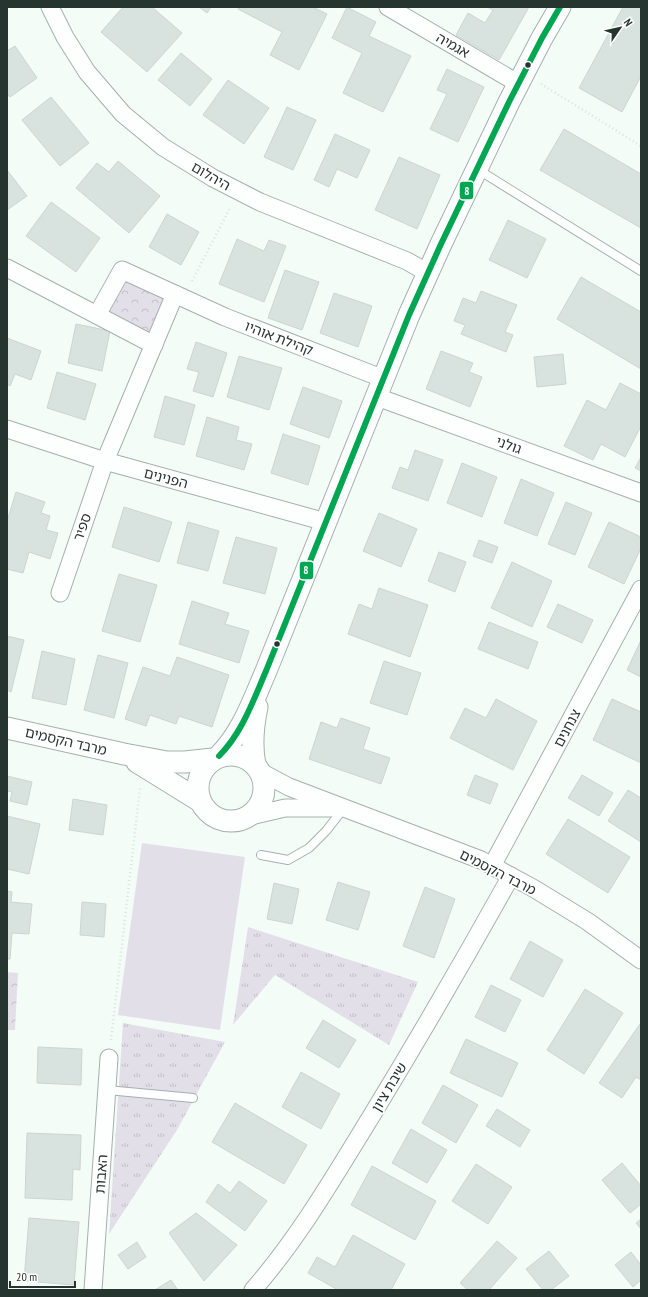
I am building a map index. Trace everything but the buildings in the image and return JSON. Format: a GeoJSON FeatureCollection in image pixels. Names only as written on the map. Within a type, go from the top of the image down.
{"type":"FeatureCollection","features":[{"type":"Feature","properties":{"kind":"street","name":"היהלום"},"geometry":{"type":"LineString","coordinates":[[50,7],[65,37],[87,72],[123,114],[163,146],[213,178],[260,202],[407,261],[428,273]]}},
{"type":"Feature","properties":{"kind":"street","name":"אגמיה"},"geometry":{"type":"LineString","coordinates":[[388,7],[521,79]]}},
{"type":"Feature","properties":{"kind":"street"},"geometry":{"type":"LineString","coordinates":[[266,672],[260,694],[252,738],[252,752],[264,782],[264,793],[261,803],[255,811],[246,818],[236,821],[225,821],[215,817],[206,810],[200,801],[197,792],[197,782],[200,773],[206,765],[228,746],[244,720],[266,672],[409,314],[477,168],[542,38],[560,7]]}},
{"type":"Feature","properties":{"kind":"street"},"geometry":{"type":"LineString","coordinates":[[7,268],[154,345]]}},
{"type":"Feature","properties":{"kind":"street","name":"קהילת אוהיו"},"geometry":{"type":"LineString","coordinates":[[97,315],[122,270],[380,388]]}},
{"type":"Feature","properties":{"kind":"street"},"geometry":{"type":"LineString","coordinates":[[105,461],[154,345],[179,296]]}},
{"type":"Feature","properties":{"kind":"street","name":"גולני"},"geometry":{"type":"LineString","coordinates":[[380,388],[641,493]]}},
{"type":"Feature","properties":{"kind":"street","name":"הפנינים"},"geometry":{"type":"LineString","coordinates":[[7,429],[105,461],[326,522]]}},
{"type":"Feature","properties":{"kind":"street","name":"ספיר"},"geometry":{"type":"LineString","coordinates":[[60,593],[105,461]]}},
{"type":"Feature","properties":{"kind":"street","name":"צנחנים"},"geometry":{"type":"LineString","coordinates":[[492,866],[641,589]]}},
{"type":"Feature","properties":{"kind":"street","name":"מרבד הקסמים"},"geometry":{"type":"LineString","coordinates":[[7,728],[166,762],[185,762],[216,757]]}},
{"type":"Feature","properties":{"kind":"street","name":"מרבד הקסמים"},"geometry":{"type":"LineString","coordinates":[[124,754],[200,801]]}},
{"type":"Feature","properties":{"kind":"street"},"geometry":{"type":"LineString","coordinates":[[216,757],[229,754],[238,755],[247,759],[258,768]]}},
{"type":"Feature","properties":{"kind":"street","name":"מרבד הקסמים"},"geometry":{"type":"LineString","coordinates":[[258,768],[289,787],[481,860],[587,921],[641,960]]}},
{"type":"Feature","properties":{"kind":"street","name":"מרבד הקסמים"},"geometry":{"type":"LineString","coordinates":[[246,818],[285,808],[344,808]]}},
{"type":"Feature","properties":{"kind":"street","name":"שיבת ציון"},"geometry":{"type":"LineString","coordinates":[[253,1290],[290,1243],[326,1191],[430,1020],[511,876]]}},
{"type":"Feature","properties":{"kind":"street","name":"האבות"},"geometry":{"type":"LineString","coordinates":[[92,1290],[109,1058]]}},
{"type":"Feature","properties":{"kind":"lane"},"geometry":{"type":"LineString","coordinates":[[477,168],[641,271]]}},
{"type":"Feature","properties":{"kind":"lane"},"geometry":{"type":"LineString","coordinates":[[261,855],[288,860],[310,848],[344,808]]}},
{"type":"Feature","properties":{"kind":"lane"},"geometry":{"type":"LineString","coordinates":[[107,1090],[193,1098]]}},
{"type":"Feature","properties":{"kind":"path"},"geometry":{"type":"LineString","coordinates":[[521,79],[641,146]]}},
{"type":"Feature","properties":{"kind":"path"},"geometry":{"type":"LineString","coordinates":[[179,296],[239,191]]}},
{"type":"Feature","properties":{"kind":"path"},"geometry":{"type":"LineString","coordinates":[[109,1058],[143,765]]}},
{"type":"Feature","properties":{"kind":"green space"},"geometry":{"type":"Polygon","coordinates":[[[122,270],[175,294],[154,345],[97,315],[122,270]]]}},
{"type":"Feature","properties":{"kind":"green space"},"geometry":{"type":"Polygon","coordinates":[[[142,843],[245,857],[220,1030],[118,1015],[142,843]]]}},
{"type":"Feature","properties":{"kind":"green space"},"geometry":{"type":"Polygon","coordinates":[[[248,927],[418,982],[389,1045],[275,975],[233,1025],[248,927]]]}},
{"type":"Feature","properties":{"kind":"green space"},"geometry":{"type":"Polygon","coordinates":[[[7,972],[18,973],[15,1030],[7,1030],[7,972]]]}},
{"type":"Feature","properties":{"kind":"green space"},"geometry":{"type":"Polygon","coordinates":[[[123,1023],[225,1042],[177,1130],[109,1234],[123,1023]]]}},
{"type":"Feature","properties":{"kind":"transit line","name":"8"},"geometry":{"type":"LineString","coordinates":[[219,756],[241,727],[266,671],[409,315],[441,244],[509,102],[560,7]]}}]}
